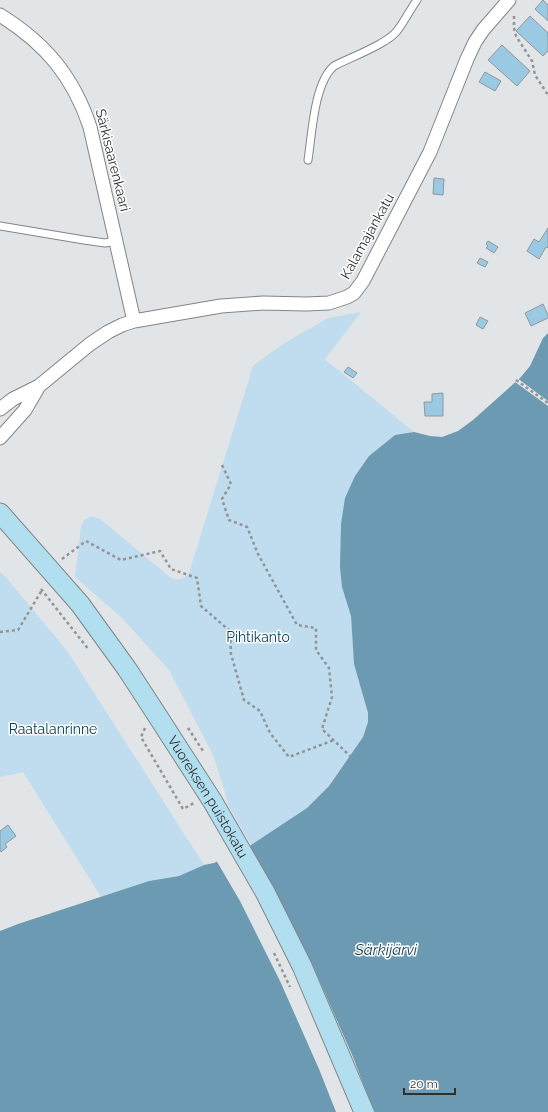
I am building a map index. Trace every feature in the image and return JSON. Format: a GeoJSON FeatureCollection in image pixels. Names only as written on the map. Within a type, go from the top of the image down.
{"type":"FeatureCollection","features":[{"type":"Feature","properties":{"kind":"main road","name":"Vuoreksen puistokatu"},"geometry":{"type":"LineString","coordinates":[[0,513],[80,604],[127,669],[150,720],[213,802],[265,892],[302,966],[364,1112]]}},
{"type":"Feature","properties":{"kind":"street","name":"Kalamajankatu"},"geometry":{"type":"LineString","coordinates":[[0,410],[13,399],[39,386],[90,344],[114,328],[134,321],[220,306],[263,303],[329,303],[354,293],[363,281],[430,152],[475,42],[483,30],[509,0]]}},
{"type":"Feature","properties":{"kind":"street","name":"Särkisaarenkaari"},"geometry":{"type":"LineString","coordinates":[[0,14],[28,34],[55,59],[86,113],[134,321]]}},
{"type":"Feature","properties":{"kind":"street","name":"Kalamajankatu"},"geometry":{"type":"LineString","coordinates":[[0,438],[25,410],[39,386]]}},
{"type":"Feature","properties":{"kind":"lane"},"geometry":{"type":"LineString","coordinates":[[308,160],[319,90],[329,70],[391,37],[396,32],[417,0]]}},
{"type":"Feature","properties":{"kind":"lane"},"geometry":{"type":"LineString","coordinates":[[0,226],[105,243],[116,241]]}},
{"type":"Feature","properties":{"kind":"path"},"geometry":{"type":"LineString","coordinates":[[514,14],[514,28],[516,36],[532,61],[535,75],[548,94]]}},
{"type":"Feature","properties":{"kind":"path"},"geometry":{"type":"LineString","coordinates":[[516,380],[548,404]]}},
{"type":"Feature","properties":{"kind":"path"},"geometry":{"type":"LineString","coordinates":[[222,465],[231,484],[222,499],[229,520],[247,527],[258,554],[297,625],[316,628],[316,650],[329,668],[332,697],[322,729],[350,756]]}},
{"type":"Feature","properties":{"kind":"path"},"geometry":{"type":"LineString","coordinates":[[50,569],[86,541],[120,560],[160,551],[171,569],[197,578],[200,606],[230,631],[230,654],[244,700],[260,711],[270,733],[288,757],[334,740]]}},
{"type":"Feature","properties":{"kind":"path"},"geometry":{"type":"LineString","coordinates":[[36,584],[91,652]]}},
{"type":"Feature","properties":{"kind":"path"},"geometry":{"type":"LineString","coordinates":[[0,632],[18,630],[42,590]]}},
{"type":"Feature","properties":{"kind":"path"},"geometry":{"type":"LineString","coordinates":[[150,720],[150,735]]}},
{"type":"Feature","properties":{"kind":"path"},"geometry":{"type":"LineString","coordinates":[[150,720],[141,737],[183,808],[196,802]]}},
{"type":"Feature","properties":{"kind":"path"},"geometry":{"type":"LineString","coordinates":[[192,802],[196,808]]}},
{"type":"Feature","properties":{"kind":"path"},"geometry":{"type":"LineString","coordinates":[[273,951],[292,993]]}},
{"type":"Feature","properties":{"kind":"green space","name":"Pihtikanto"},"geometry":{"type":"Polygon","coordinates":[[[361,312],[326,360],[414,432],[395,435],[369,456],[342,587],[351,616],[354,664],[368,713],[368,723],[363,737],[329,786],[307,808],[251,845],[228,805],[213,755],[169,670],[122,618],[75,577],[81,527],[84,520],[91,516],[100,519],[170,577],[181,579],[184,577],[189,573],[253,366],[283,344],[328,318],[361,312]]]}},
{"type":"Feature","properties":{"kind":"green space","name":"Raatalanrinne"},"geometry":{"type":"Polygon","coordinates":[[[0,572],[5,576],[68,652],[204,865],[179,876],[149,881],[101,897],[23,772],[0,777],[0,572]]]}},
{"type":"Feature","properties":{"kind":"water","name":"Särkijärvi"},"geometry":{"type":"Polygon","coordinates":[[[548,333],[548,1112],[0,1112],[0,931],[149,881],[179,876],[204,865],[214,863],[251,845],[307,808],[329,786],[363,737],[368,722],[368,713],[354,664],[351,616],[342,587],[340,567],[341,524],[345,498],[355,476],[369,456],[395,435],[414,432],[442,437],[458,431],[473,420],[520,378],[530,366],[543,338],[548,333]]]}},
{"type":"Feature","properties":{"kind":"pier"},"geometry":{"type":"Polygon","coordinates":[[[517,378],[548,401],[548,406],[515,382],[517,378]]]}},
{"type":"Feature","properties":{"kind":"pier"},"geometry":{"type":"Polygon","coordinates":[[[248,844],[274,890],[313,966],[353,1057],[374,1112],[336,1112],[319,1069],[280,981],[240,901],[216,860],[248,844]]]}},
{"type":"Feature","properties":{"kind":"building"},"geometry":{"type":"Polygon","coordinates":[[[543,0],[548,5],[548,21],[535,9],[543,0]]]}},
{"type":"Feature","properties":{"kind":"building"},"geometry":{"type":"Polygon","coordinates":[[[530,16],[548,33],[548,51],[543,56],[516,31],[530,16]]]}},
{"type":"Feature","properties":{"kind":"building"},"geometry":{"type":"Polygon","coordinates":[[[502,45],[530,71],[517,86],[488,60],[502,45]]]}},
{"type":"Feature","properties":{"kind":"building"},"geometry":{"type":"Polygon","coordinates":[[[485,72],[501,81],[495,91],[479,82],[485,72]]]}},
{"type":"Feature","properties":{"kind":"building"},"geometry":{"type":"Polygon","coordinates":[[[434,178],[444,179],[443,195],[433,194],[434,178]]]}},
{"type":"Feature","properties":{"kind":"building"},"geometry":{"type":"Polygon","coordinates":[[[548,228],[548,248],[546,247],[539,259],[527,251],[534,239],[539,242],[548,228]]]}},
{"type":"Feature","properties":{"kind":"building"},"geometry":{"type":"Polygon","coordinates":[[[488,241],[498,247],[494,253],[486,248],[488,246],[486,244],[488,241]]]}},
{"type":"Feature","properties":{"kind":"building"},"geometry":{"type":"Polygon","coordinates":[[[480,258],[488,262],[485,267],[477,263],[480,258]]]}},
{"type":"Feature","properties":{"kind":"building"},"geometry":{"type":"Polygon","coordinates":[[[543,304],[548,318],[531,326],[525,313],[543,304]]]}},
{"type":"Feature","properties":{"kind":"building"},"geometry":{"type":"Polygon","coordinates":[[[480,317],[488,321],[483,329],[476,325],[480,317]]]}},
{"type":"Feature","properties":{"kind":"building"},"geometry":{"type":"Polygon","coordinates":[[[348,367],[357,373],[353,378],[344,372],[348,367]]]}},
{"type":"Feature","properties":{"kind":"building"},"geometry":{"type":"Polygon","coordinates":[[[443,393],[443,416],[425,416],[424,402],[432,402],[432,394],[443,393]]]}},
{"type":"Feature","properties":{"kind":"building"},"geometry":{"type":"Polygon","coordinates":[[[8,825],[16,836],[5,844],[7,847],[1,852],[0,831],[8,825]]]}}]}
